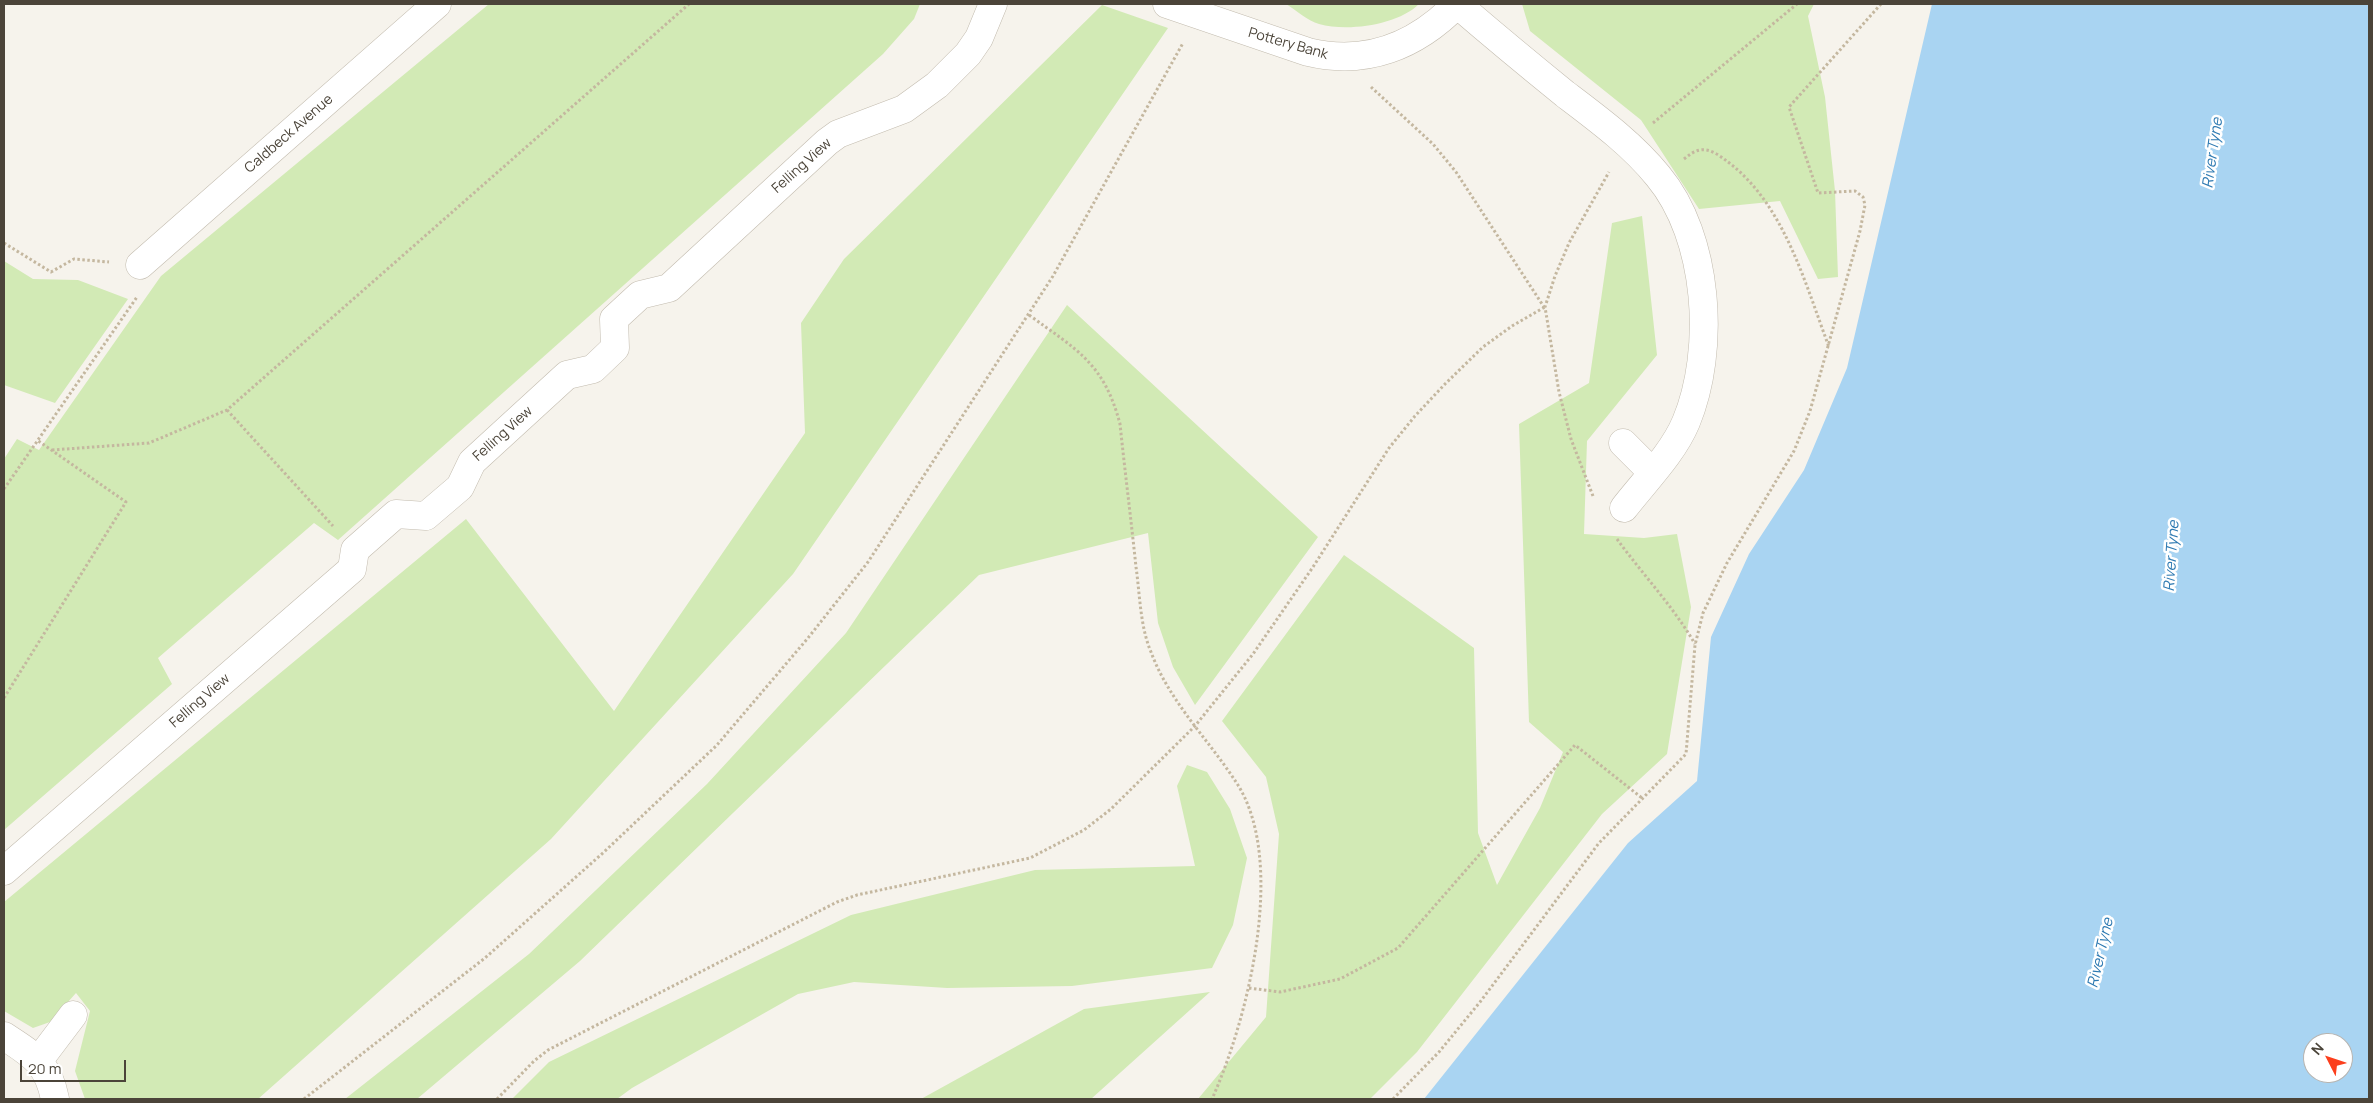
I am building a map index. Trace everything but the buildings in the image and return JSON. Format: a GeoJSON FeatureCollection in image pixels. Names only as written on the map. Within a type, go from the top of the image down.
{"type":"FeatureCollection","features":[{"type":"Feature","properties":{"kind":"street","name":"Caldbeck Avenue"},"geometry":{"type":"LineString","coordinates":[[140,265],[437,4]]}},
{"type":"Feature","properties":{"kind":"street","name":"Felling View"},"geometry":{"type":"LineString","coordinates":[[4,871],[352,569],[355,550],[396,514],[426,516],[460,486],[472,462],[567,375],[593,369],[615,348],[614,319],[640,295],[669,288],[838,134],[904,109],[937,85],[968,54],[979,38],[993,4]]}},
{"type":"Feature","properties":{"kind":"street","name":"Pottery Bank"},"geometry":{"type":"LineString","coordinates":[[1167,4],[1328,57],[1358,58],[1384,51],[1411,40],[1439,21],[1457,4]]}},
{"type":"Feature","properties":{"kind":"street"},"geometry":{"type":"LineString","coordinates":[[1457,4],[1630,145],[1659,177],[1676,203],[1687,225],[1697,262],[1703,310],[1703,356],[1696,392],[1686,423],[1670,450],[1624,508]]}},
{"type":"Feature","properties":{"kind":"street"},"geometry":{"type":"LineString","coordinates":[[1623,443],[1652,472]]}},
{"type":"Feature","properties":{"kind":"street"},"geometry":{"type":"LineString","coordinates":[[39,1060],[73,1015]]}},
{"type":"Feature","properties":{"kind":"street"},"geometry":{"type":"LineString","coordinates":[[4,1036],[39,1060],[49,1074],[55,1099]]}},
{"type":"Feature","properties":{"kind":"path"},"geometry":{"type":"LineString","coordinates":[[52,450],[149,443],[227,410],[689,4]]}},
{"type":"Feature","properties":{"kind":"path"},"geometry":{"type":"LineString","coordinates":[[497,1099],[534,1061],[548,1050],[837,902],[857,895],[1030,858],[1056,847],[1084,830],[1111,808],[1195,726],[1253,654],[1313,567],[1390,448],[1415,416],[1483,347],[1512,326],[1545,307],[1555,276],[1569,243],[1591,202],[1630,145],[1656,120],[1710,78],[1797,4]]}},
{"type":"Feature","properties":{"kind":"path"},"geometry":{"type":"LineString","coordinates":[[1393,1099],[1439,1052],[1480,1002],[1599,843],[1686,754],[1695,645],[1703,613],[1727,563],[1794,451],[1810,411],[1829,347],[1865,206],[1863,197],[1855,191],[1818,193],[1789,106],[1881,4]]}},
{"type":"Feature","properties":{"kind":"path"},"geometry":{"type":"LineString","coordinates":[[304,1099],[485,958],[604,852],[716,745],[808,638],[868,562],[1029,315],[1053,276],[1183,45],[1194,14]]}},
{"type":"Feature","properties":{"kind":"path"},"geometry":{"type":"LineString","coordinates":[[1328,57],[1372,88],[1433,144],[1456,172],[1545,307]]}},
{"type":"Feature","properties":{"kind":"path"},"geometry":{"type":"LineString","coordinates":[[1659,177],[1699,150],[1718,154],[1738,169],[1752,184],[1787,241],[1829,347]]}},
{"type":"Feature","properties":{"kind":"path"},"geometry":{"type":"LineString","coordinates":[[4,243],[51,272],[74,259],[140,265],[137,298],[4,489]]}},
{"type":"Feature","properties":{"kind":"path"},"geometry":{"type":"LineString","coordinates":[[1029,315],[1076,349],[1104,380],[1113,399],[1120,424],[1146,638],[1157,667],[1195,726],[1237,782],[1250,809],[1258,840],[1261,880],[1249,988],[1240,1024],[1212,1099]]}},
{"type":"Feature","properties":{"kind":"path"},"geometry":{"type":"LineString","coordinates":[[227,410],[355,550]]}},
{"type":"Feature","properties":{"kind":"path"},"geometry":{"type":"LineString","coordinates":[[4,698],[126,502],[37,440]]}},
{"type":"Feature","properties":{"kind":"path"},"geometry":{"type":"LineString","coordinates":[[1249,988],[1280,992],[1340,979],[1398,948],[1576,745],[1642,798]]}},
{"type":"Feature","properties":{"kind":"green space"},"geometry":{"type":"Polygon","coordinates":[[[489,4],[920,4],[914,19],[883,54],[338,540],[314,523],[158,658],[172,684],[4,830],[4,459],[17,439],[39,450],[161,276],[489,4]]]}},
{"type":"Feature","properties":{"kind":"green space"},"geometry":{"type":"Polygon","coordinates":[[[1286,4],[1419,4],[1399,17],[1386,22],[1358,27],[1344,27],[1315,23],[1286,4]]]}},
{"type":"Feature","properties":{"kind":"green space"},"geometry":{"type":"Polygon","coordinates":[[[1522,4],[1814,4],[1808,16],[1825,97],[1835,191],[1838,277],[1818,279],[1780,201],[1699,209],[1641,120],[1530,31],[1522,4]]]}},
{"type":"Feature","properties":{"kind":"green space"},"geometry":{"type":"Polygon","coordinates":[[[1102,5],[1168,28],[793,574],[551,839],[258,1099],[85,1099],[75,1071],[90,1011],[76,993],[50,1022],[33,1028],[4,1011],[4,902],[466,519],[614,711],[805,433],[801,323],[844,259],[1102,5]]]}},
{"type":"Feature","properties":{"kind":"green space"},"geometry":{"type":"Polygon","coordinates":[[[1642,216],[1657,355],[1587,441],[1584,534],[1644,538],[1677,534],[1691,607],[1667,754],[1602,814],[1417,1052],[1370,1099],[1198,1099],[1266,1017],[1279,834],[1266,777],[1222,721],[1344,555],[1474,648],[1478,833],[1497,885],[1540,808],[1563,752],[1529,722],[1519,424],[1589,383],[1612,223],[1642,216]]]}},
{"type":"Feature","properties":{"kind":"green space"},"geometry":{"type":"Polygon","coordinates":[[[4,261],[33,279],[78,280],[128,299],[55,403],[4,385],[4,261]]]}},
{"type":"Feature","properties":{"kind":"green space"},"geometry":{"type":"Polygon","coordinates":[[[1067,305],[1318,537],[1195,705],[1173,667],[1158,623],[1148,533],[979,575],[580,961],[417,1099],[345,1099],[529,954],[707,784],[846,633],[1067,305]]]}},
{"type":"Feature","properties":{"kind":"green space"},"geometry":{"type":"Polygon","coordinates":[[[1187,765],[1207,772],[1230,809],[1247,858],[1233,925],[1212,968],[1072,986],[947,988],[854,982],[798,994],[632,1088],[617,1099],[512,1099],[549,1062],[851,915],[1035,870],[1195,866],[1177,786],[1187,765]]]}},
{"type":"Feature","properties":{"kind":"green space"},"geometry":{"type":"Polygon","coordinates":[[[1210,992],[1091,1099],[921,1099],[1084,1009],[1210,992]]]}},
{"type":"Feature","properties":{"kind":"water","name":"River Tyne"},"geometry":{"type":"Polygon","coordinates":[[[1932,4],[2369,4],[2369,1099],[1424,1099],[1628,843],[1697,781],[1711,637],[1749,554],[1804,470],[1847,368],[1932,4]]]}}]}
